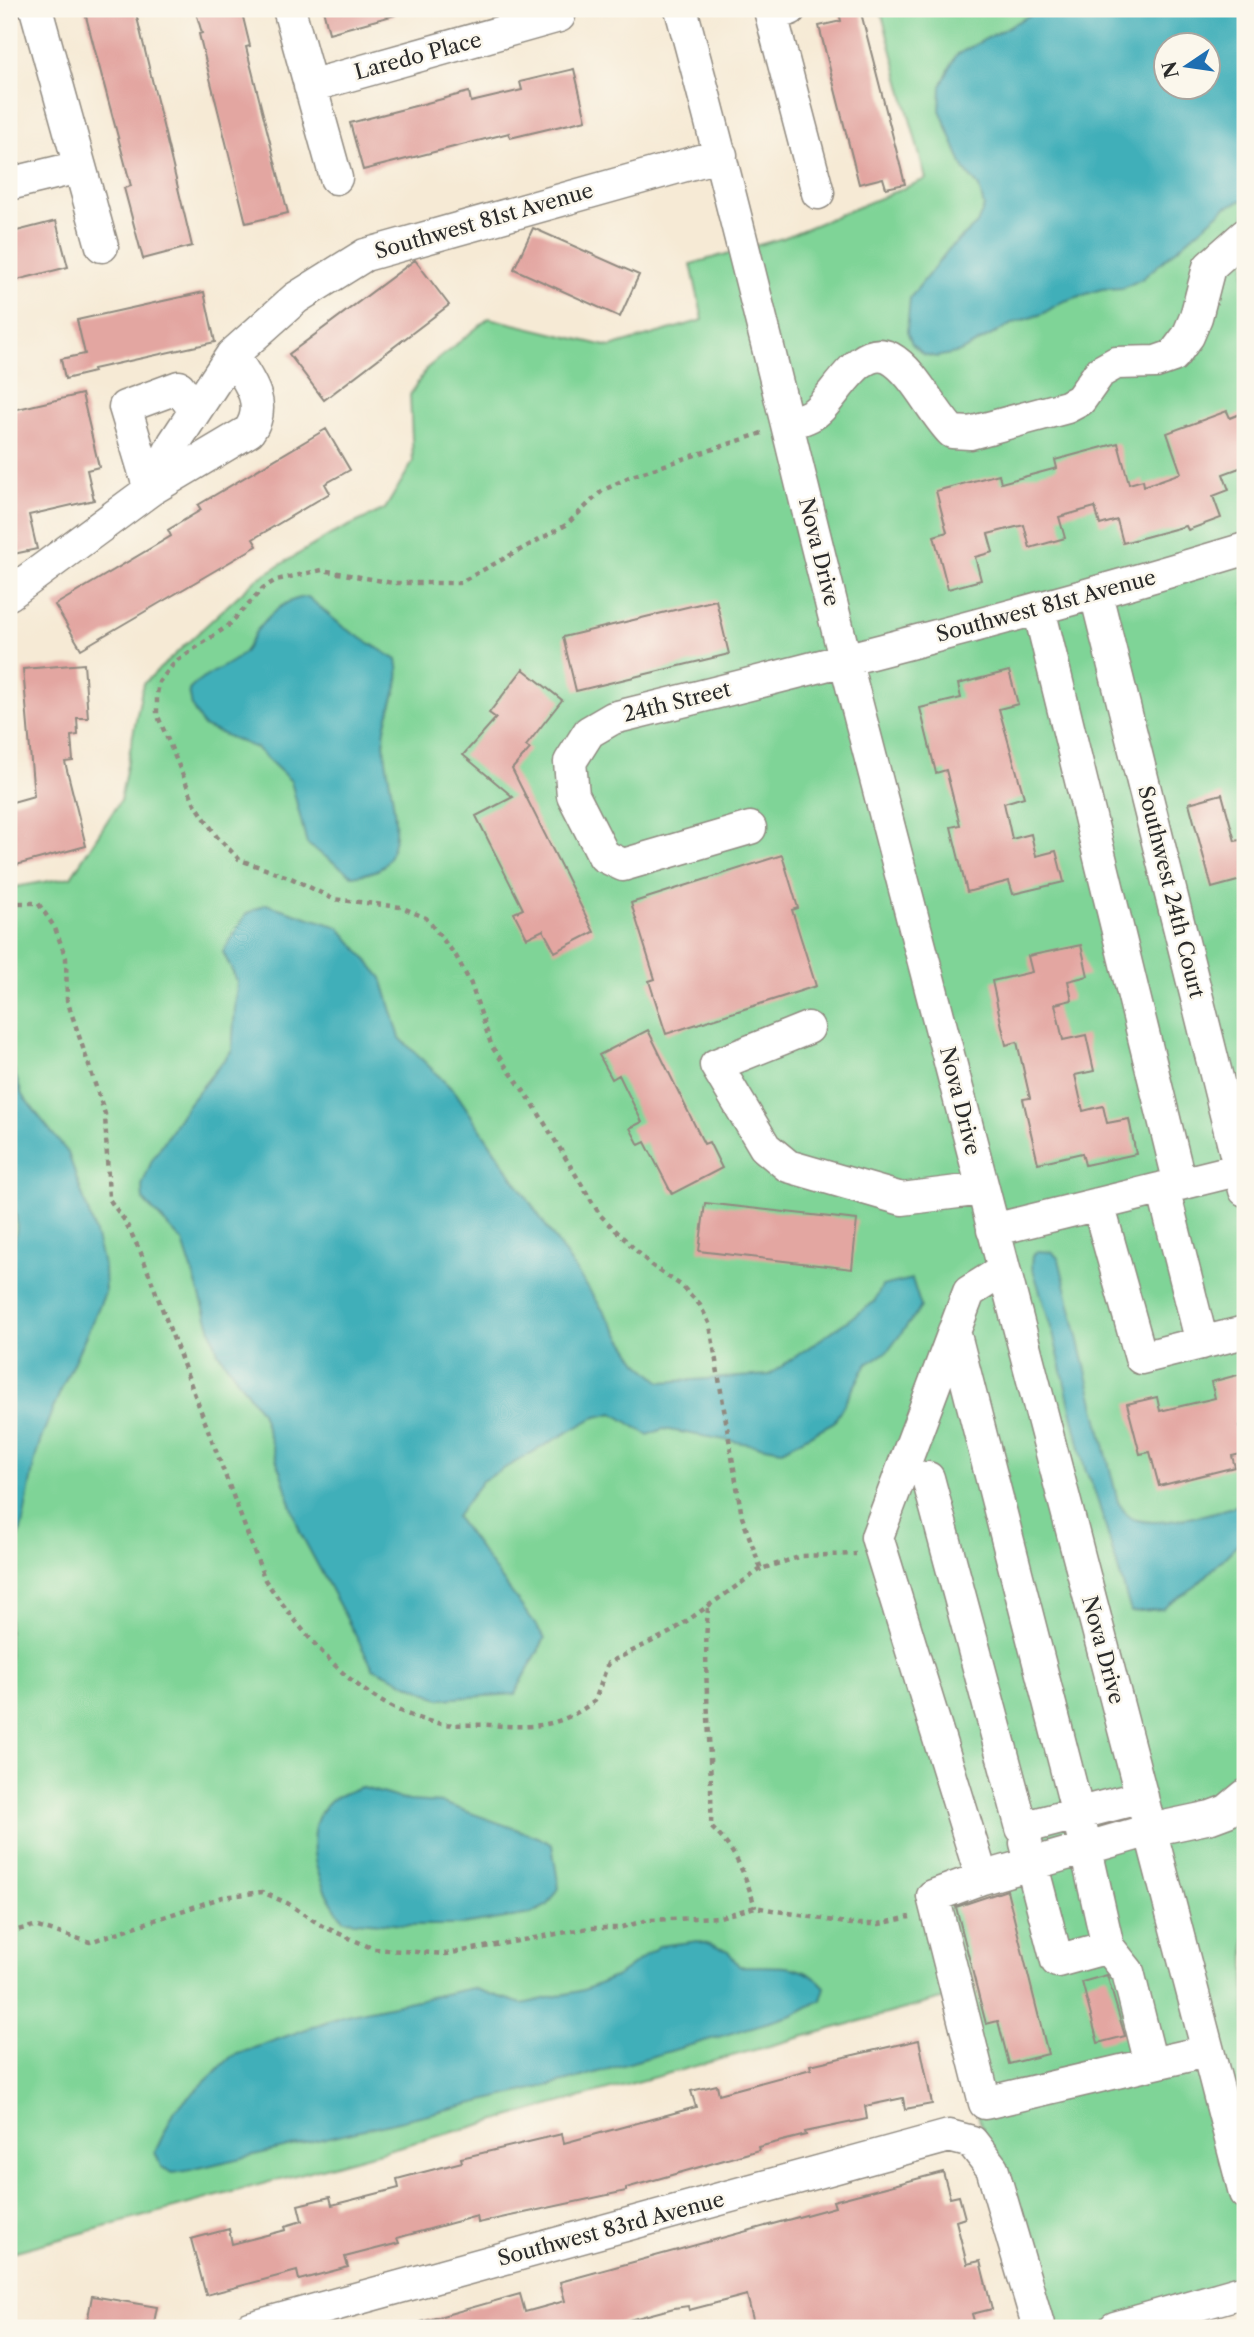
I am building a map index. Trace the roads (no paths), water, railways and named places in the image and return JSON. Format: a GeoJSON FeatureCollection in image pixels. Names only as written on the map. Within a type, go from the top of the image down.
{"type":"FeatureCollection","features":[{"type":"Feature","properties":{"kind":"street"},"geometry":{"type":"LineString","coordinates":[[36,9],[102,246]]}},
{"type":"Feature","properties":{"kind":"street"},"geometry":{"type":"LineString","coordinates":[[289,9],[336,178]]}},
{"type":"Feature","properties":{"kind":"street","name":"Laredo Place"},"geometry":{"type":"LineString","coordinates":[[310,86],[559,16],[557,9]]}},
{"type":"Feature","properties":{"kind":"street","name":"Nova Drive"},"geometry":{"type":"LineString","coordinates":[[681,9],[721,155],[778,428],[846,661],[1245,2193]]}},
{"type":"Feature","properties":{"kind":"street"},"geometry":{"type":"LineString","coordinates":[[790,9],[771,14],[818,192]]}},
{"type":"Feature","properties":{"kind":"street","name":"Southwest 81st Avenue"},"geometry":{"type":"LineString","coordinates":[[9,594],[150,490],[195,411],[232,355],[296,298],[365,255],[721,155]]}},
{"type":"Feature","properties":{"kind":"street"},"geometry":{"type":"LineString","coordinates":[[9,184],[79,167]]}},
{"type":"Feature","properties":{"kind":"street"},"geometry":{"type":"LineString","coordinates":[[778,428],[813,414],[864,360],[877,355],[890,358],[912,380],[937,418],[952,432],[970,433],[1067,407],[1080,400],[1100,372],[1116,363],[1156,362],[1173,356],[1188,337],[1209,267],[1245,235]]}},
{"type":"Feature","properties":{"kind":"street"},"geometry":{"type":"LineString","coordinates":[[195,411],[179,387],[125,407],[150,490],[249,430],[257,421],[255,392],[232,355]]}},
{"type":"Feature","properties":{"kind":"street","name":"Southwest 81st Avenue"},"geometry":{"type":"LineString","coordinates":[[846,661],[1096,594],[1245,550]]}},
{"type":"Feature","properties":{"kind":"street","name":"Southwest 24th Court"},"geometry":{"type":"LineString","coordinates":[[1096,594],[1244,1176]]}},
{"type":"Feature","properties":{"kind":"street"},"geometry":{"type":"LineString","coordinates":[[1039,609],[1172,1186],[1202,1343]]}},
{"type":"Feature","properties":{"kind":"street","name":"24th Street"},"geometry":{"type":"LineString","coordinates":[[750,828],[622,865],[604,856],[573,795],[570,762],[589,732],[613,718],[846,661]]}},
{"type":"Feature","properties":{"kind":"street"},"geometry":{"type":"LineString","coordinates":[[807,1028],[716,1065],[765,1147],[788,1166],[902,1199],[982,1189]]}},
{"type":"Feature","properties":{"kind":"street"},"geometry":{"type":"LineString","coordinates":[[993,1230],[1172,1186],[1244,1176]]}},
{"type":"Feature","properties":{"kind":"street"},"geometry":{"type":"LineString","coordinates":[[1098,1204],[1141,1358],[1245,1332]]}},
{"type":"Feature","properties":{"kind":"street"},"geometry":{"type":"LineString","coordinates":[[982,1878],[877,1537],[969,1292],[1004,1270]]}},
{"type":"Feature","properties":{"kind":"street"},"geometry":{"type":"LineString","coordinates":[[954,1331],[1078,1814],[1108,1947],[1128,1972],[1151,2064]]}},
{"type":"Feature","properties":{"kind":"street"},"geometry":{"type":"LineString","coordinates":[[928,1478],[1057,1961],[1108,1947]]}},
{"type":"Feature","properties":{"kind":"street"},"geometry":{"type":"LineString","coordinates":[[1022,1828],[1142,1797]]}},
{"type":"Feature","properties":{"kind":"street"},"geometry":{"type":"LineString","coordinates":[[1208,2051],[985,2102],[933,1896],[982,1878],[1239,1807]]}},
{"type":"Feature","properties":{"kind":"street","name":"Southwest 83rd Avenue"},"geometry":{"type":"LineString","coordinates":[[250,2328],[949,2136],[972,2142],[992,2168],[1039,2328]]}},
{"type":"Feature","properties":{"kind":"street"},"geometry":{"type":"LineString","coordinates":[[1115,2328],[1245,2291]]}},
{"type":"Feature","properties":{"kind":"water"},"geometry":{"type":"Polygon","coordinates":[[[1041,9],[1245,9],[1245,199],[1226,207],[1142,279],[1123,288],[1102,289],[1062,302],[1042,314],[1014,323],[960,352],[936,357],[923,354],[912,344],[907,331],[910,298],[949,249],[977,224],[984,207],[979,187],[964,169],[940,110],[941,86],[956,55],[1041,9]]]}},
{"type":"Feature","properties":{"kind":"water"},"geometry":{"type":"Polygon","coordinates":[[[308,597],[343,627],[397,660],[398,680],[384,739],[394,805],[395,839],[391,854],[383,866],[373,872],[353,876],[307,844],[291,781],[256,748],[203,726],[192,707],[189,690],[242,654],[260,626],[278,609],[292,601],[308,597]]]}},
{"type":"Feature","properties":{"kind":"water"},"geometry":{"type":"Polygon","coordinates":[[[266,904],[339,927],[382,978],[400,1038],[456,1093],[638,1362],[661,1382],[769,1375],[874,1302],[882,1286],[912,1279],[921,1307],[888,1351],[867,1364],[834,1422],[782,1450],[663,1429],[648,1435],[613,1413],[593,1418],[482,1481],[456,1517],[545,1638],[515,1694],[440,1699],[373,1668],[300,1532],[261,1412],[218,1352],[183,1242],[143,1200],[142,1186],[152,1160],[189,1103],[232,1050],[237,981],[223,952],[246,914],[266,904]]]}},
{"type":"Feature","properties":{"kind":"water"},"geometry":{"type":"Polygon","coordinates":[[[9,1055],[22,1095],[68,1153],[93,1226],[104,1268],[105,1293],[40,1442],[19,1539],[14,1552],[9,1554],[9,1266],[17,1223],[9,1200],[9,1055]]]}},
{"type":"Feature","properties":{"kind":"water"},"geometry":{"type":"Polygon","coordinates":[[[1038,1251],[1052,1252],[1059,1259],[1118,1502],[1124,1511],[1132,1518],[1143,1521],[1172,1521],[1245,1503],[1245,1537],[1196,1586],[1162,1609],[1131,1612],[1096,1495],[1085,1469],[1054,1337],[1032,1266],[1033,1255],[1038,1251]]]}},
{"type":"Feature","properties":{"kind":"water"},"geometry":{"type":"Polygon","coordinates":[[[360,1787],[409,1801],[443,1803],[538,1837],[552,1845],[559,1888],[548,1905],[531,1914],[462,1925],[405,1925],[344,1920],[320,1878],[313,1845],[320,1814],[330,1801],[360,1787]]]}},
{"type":"Feature","properties":{"kind":"water"},"geometry":{"type":"Polygon","coordinates":[[[698,1941],[728,1951],[739,1966],[786,1967],[806,1973],[825,1987],[821,2000],[793,2015],[568,2081],[186,2171],[173,2173],[161,2167],[155,2152],[175,2110],[232,2056],[342,2016],[472,1988],[522,2004],[584,1990],[617,1976],[659,1946],[698,1941]]]}}]}
